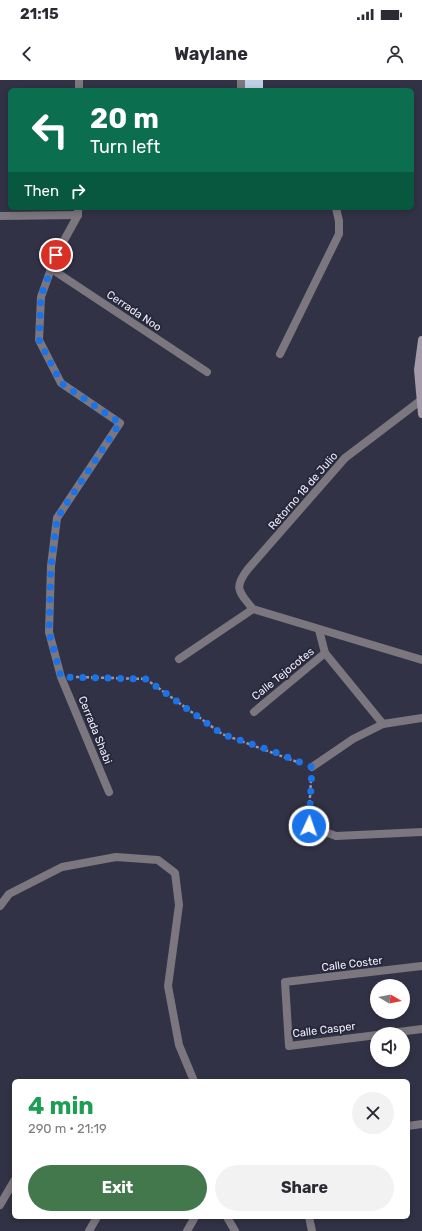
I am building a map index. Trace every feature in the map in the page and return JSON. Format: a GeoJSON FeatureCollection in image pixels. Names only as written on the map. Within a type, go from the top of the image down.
{"type":"FeatureCollection","features":[{"type":"Feature","properties":{"kind":"street"},"geometry":{"type":"LineString","coordinates":[[280,354],[339,234],[339,221],[336,210]]}},
{"type":"Feature","properties":{"kind":"street"},"geometry":{"type":"LineString","coordinates":[[0,216],[78,212]]}},
{"type":"Feature","properties":{"kind":"street","name":"Cerrada Shabi"},"geometry":{"type":"LineString","coordinates":[[78,212],[50,268],[41,296],[39,340],[61,383],[120,423],[57,518],[51,566],[49,632],[61,677],[109,792]]}},
{"type":"Feature","properties":{"kind":"street","name":"Cerrada Noo"},"geometry":{"type":"LineString","coordinates":[[50,268],[207,372]]}},
{"type":"Feature","properties":{"kind":"street"},"geometry":{"type":"LineString","coordinates":[[422,340],[418,370],[422,414]]}},
{"type":"Feature","properties":{"kind":"street","name":"Retorno 18 de Julio"},"geometry":{"type":"LineString","coordinates":[[253,609],[239,593],[238,587],[241,578],[345,458],[420,401]]}},
{"type":"Feature","properties":{"kind":"street"},"geometry":{"type":"LineString","coordinates":[[179,659],[253,609],[422,660]]}},
{"type":"Feature","properties":{"kind":"street"},"geometry":{"type":"LineString","coordinates":[[319,630],[326,653],[383,724]]}},
{"type":"Feature","properties":{"kind":"street","name":"Calle Tejocotes"},"geometry":{"type":"LineString","coordinates":[[254,712],[326,653]]}},
{"type":"Feature","properties":{"kind":"street"},"geometry":{"type":"LineString","coordinates":[[312,767],[353,739],[383,724],[422,718]]}},
{"type":"Feature","properties":{"kind":"street"},"geometry":{"type":"LineString","coordinates":[[309,826],[336,836],[422,832]]}},
{"type":"Feature","properties":{"kind":"street"},"geometry":{"type":"LineString","coordinates":[[0,906],[9,894],[62,867],[116,857],[158,860],[175,873],[178,905],[168,986],[179,1045],[193,1079]]}},
{"type":"Feature","properties":{"kind":"street","name":"Calle Coster"},"geometry":{"type":"LineString","coordinates":[[285,982],[422,966]]}},
{"type":"Feature","properties":{"kind":"street","name":"Calle Casper"},"geometry":{"type":"LineString","coordinates":[[285,982],[289,1046],[370,1036]]}},
{"type":"Feature","properties":{"kind":"street"},"geometry":{"type":"LineString","coordinates":[[410,1031],[422,1029]]}},
{"type":"Feature","properties":{"kind":"street"},"geometry":{"type":"LineString","coordinates":[[410,1126],[422,1124]]}},
{"type":"Feature","properties":{"kind":"street"},"geometry":{"type":"LineString","coordinates":[[0,1205],[12,1184]]}},
{"type":"Feature","properties":{"kind":"street"},"geometry":{"type":"LineString","coordinates":[[89,1231],[96,1219]]}},
{"type":"Feature","properties":{"kind":"street"},"geometry":{"type":"LineString","coordinates":[[187,1231],[194,1219]]}},
{"type":"Feature","properties":{"kind":"street"},"geometry":{"type":"LineString","coordinates":[[228,1219],[235,1231]]}},
{"type":"Feature","properties":{"kind":"street"},"geometry":{"type":"LineString","coordinates":[[309,1219],[312,1231]]}},
{"type":"Feature","properties":{"kind":"path"},"geometry":{"type":"LineString","coordinates":[[61,677],[146,679],[222,734],[275,752],[312,767],[309,826]]}},
{"type":"Feature","properties":{"kind":"building"},"geometry":{"type":"Polygon","coordinates":[[[244,80],[263,80],[263,88],[244,88],[244,80]]]}},
{"type":"Feature","properties":{"kind":"route"},"geometry":{"type":"LineString","coordinates":[[56,255],[41,296],[39,340],[61,383],[120,423],[57,518],[51,566],[49,632],[61,677],[146,679],[222,734],[275,752],[312,767],[309,826]]}}]}
